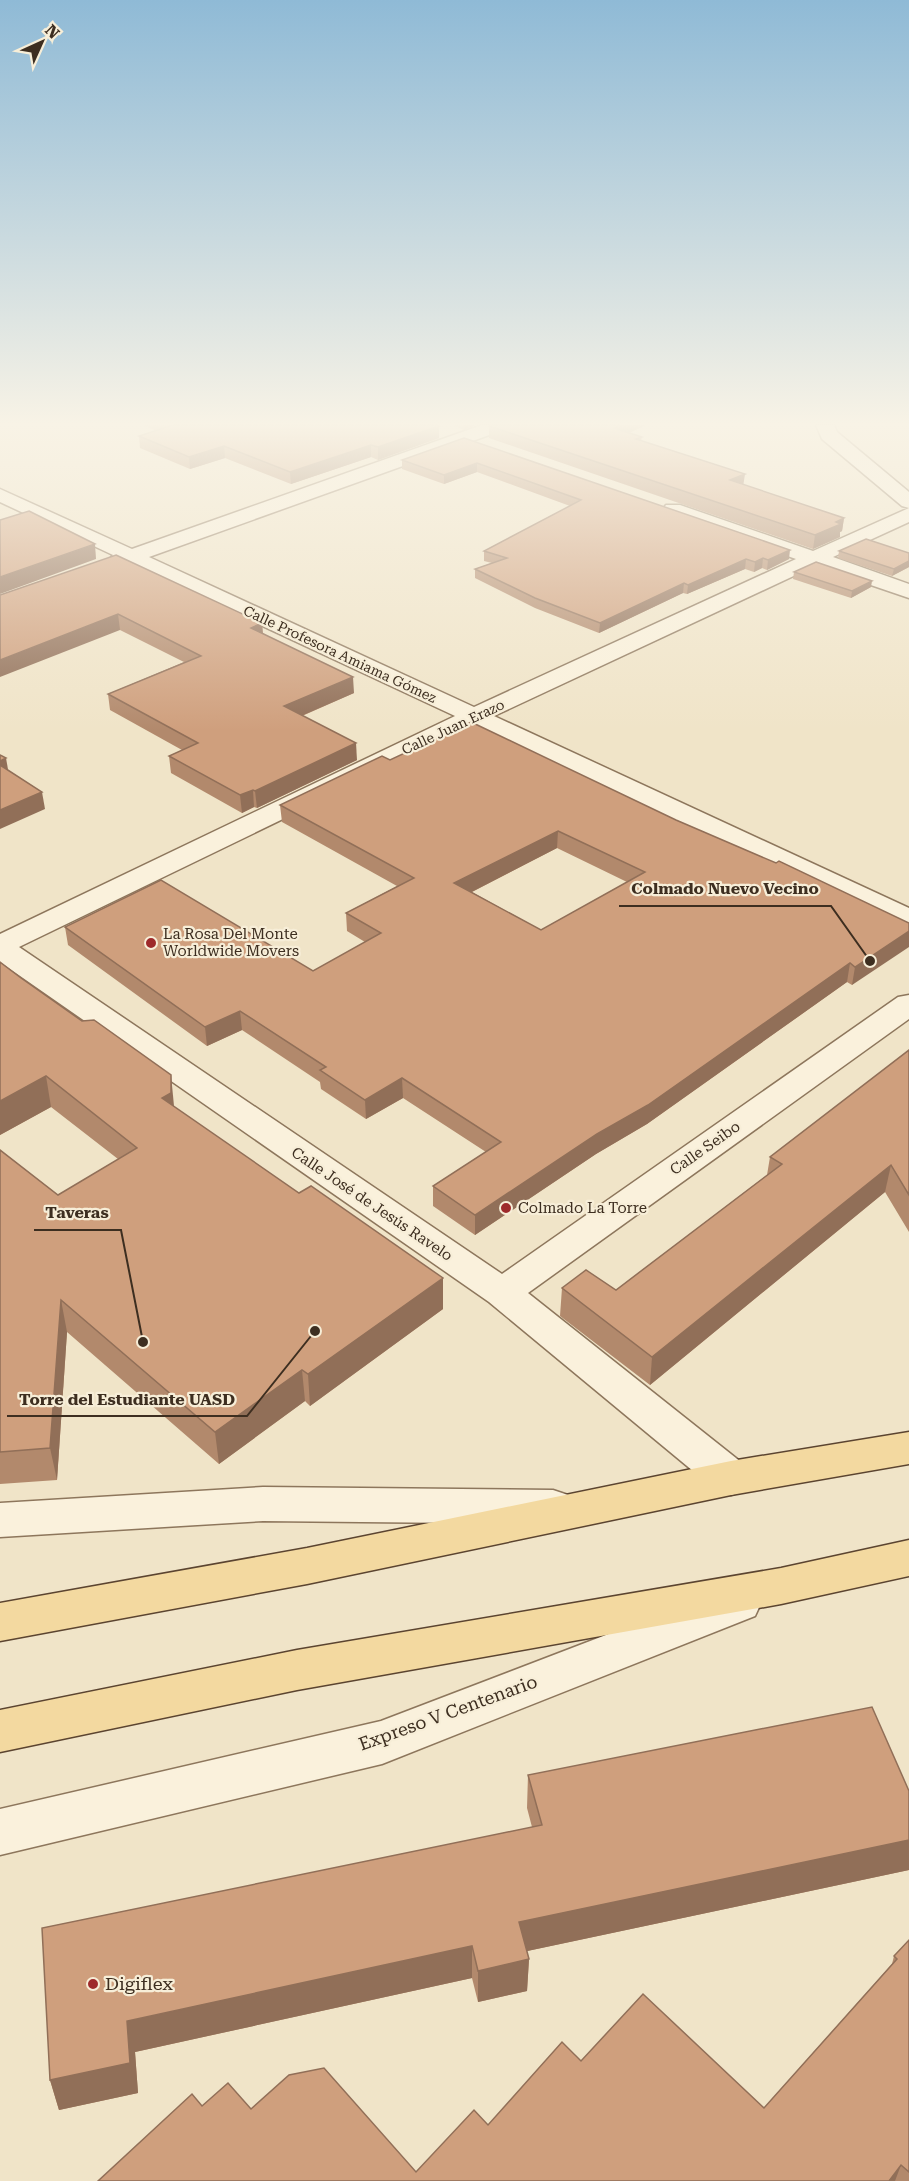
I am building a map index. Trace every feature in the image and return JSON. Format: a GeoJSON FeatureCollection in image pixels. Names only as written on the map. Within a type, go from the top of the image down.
{"type":"FeatureCollection","features":[{"type":"Feature","properties":{"kind":"main road"},"geometry":{"type":"LineString","coordinates":[[0,1622],[307,1566],[731,1478],[909,1448]]}},
{"type":"Feature","properties":{"kind":"main road","name":"Expreso V Centenario"},"geometry":{"type":"LineString","coordinates":[[0,1731],[297,1670],[781,1586],[909,1558]]}},
{"type":"Feature","properties":{"kind":"street","name":"Calle Profesora Amiama Gómez"},"geometry":{"type":"LineString","coordinates":[[68,527],[909,919]]}},
{"type":"Feature","properties":{"kind":"street"},"geometry":{"type":"LineString","coordinates":[[98,568],[213,527]]}},
{"type":"Feature","properties":{"kind":"street"},"geometry":{"type":"LineString","coordinates":[[724,527],[909,591]]}},
{"type":"Feature","properties":{"kind":"street","name":"Calle Juan Erazo"},"geometry":{"type":"LineString","coordinates":[[0,946],[473,717],[882,527]]}},
{"type":"Feature","properties":{"kind":"street","name":"Calle José de Jesús Ravelo"},"geometry":{"type":"LineString","coordinates":[[0,946],[502,1293],[731,1478]]}},
{"type":"Feature","properties":{"kind":"street","name":"Calle Seibo"},"geometry":{"type":"LineString","coordinates":[[502,1293],[909,1004]]}},
{"type":"Feature","properties":{"kind":"street"},"geometry":{"type":"LineString","coordinates":[[0,1520],[263,1504],[591,1507]]}},
{"type":"Feature","properties":{"kind":"street","name":"Expreso V Centenario"},"geometry":{"type":"LineString","coordinates":[[0,1832],[382,1742],[781,1586]]}},
{"type":"Feature","properties":{"kind":"building"},"geometry":{"type":"Polygon","coordinates":[[[0,527],[61,527],[95,544],[0,577],[0,527]]]}},
{"type":"Feature","properties":{"kind":"building"},"geometry":{"type":"Polygon","coordinates":[[[530,527],[722,527],[790,550],[768,560],[763,558],[755,562],[746,559],[688,585],[684,583],[600,623],[535,598],[475,569],[507,558],[484,551],[530,527]]]}},
{"type":"Feature","properties":{"kind":"building"},"geometry":{"type":"Polygon","coordinates":[[[790,527],[834,527],[815,535],[790,527]]]}},
{"type":"Feature","properties":{"kind":"building"},"geometry":{"type":"Polygon","coordinates":[[[866,539],[909,553],[909,561],[894,569],[839,551],[866,539]]]}},
{"type":"Feature","properties":{"kind":"building"},"geometry":{"type":"Polygon","coordinates":[[[116,555],[262,623],[251,628],[353,677],[284,706],[356,743],[255,791],[240,795],[169,756],[198,743],[108,694],[201,656],[118,614],[0,660],[0,595],[116,555]]]}},
{"type":"Feature","properties":{"kind":"building"},"geometry":{"type":"Polygon","coordinates":[[[816,562],[872,581],[852,591],[794,572],[816,562]]]}},
{"type":"Feature","properties":{"kind":"building"},"geometry":{"type":"Polygon","coordinates":[[[471,722],[676,820],[776,863],[779,861],[909,923],[909,931],[855,967],[850,963],[648,1105],[597,1134],[475,1215],[433,1186],[501,1142],[402,1078],[365,1100],[320,1070],[326,1067],[240,1011],[205,1027],[65,927],[161,880],[313,971],[381,933],[346,913],[414,878],[280,805],[382,756],[390,760],[471,722]],[[558,831],[454,883],[541,930],[645,872],[558,831]]]}},
{"type":"Feature","properties":{"kind":"building"},"geometry":{"type":"Polygon","coordinates":[[[0,765],[42,792],[0,810],[0,765]]]}},
{"type":"Feature","properties":{"kind":"building"},"geometry":{"type":"Polygon","coordinates":[[[0,962],[82,1021],[94,1020],[171,1075],[171,1093],[162,1098],[299,1193],[311,1186],[443,1278],[308,1374],[302,1370],[215,1432],[61,1300],[50,1448],[0,1452],[0,1150],[58,1195],[137,1148],[46,1076],[0,1101],[0,962]]]}},
{"type":"Feature","properties":{"kind":"building"},"geometry":{"type":"Polygon","coordinates":[[[909,1050],[909,1195],[891,1165],[652,1357],[562,1288],[586,1270],[616,1290],[782,1164],[770,1157],[909,1050]]]}},
{"type":"Feature","properties":{"kind":"building"},"geometry":{"type":"Polygon","coordinates":[[[872,1707],[909,1791],[909,1840],[519,1922],[529,1959],[478,1971],[472,1946],[127,2021],[130,2063],[50,2080],[42,1928],[542,1825],[528,1775],[872,1707]]]}},
{"type":"Feature","properties":{"kind":"building"},"geometry":{"type":"Polygon","coordinates":[[[909,1940],[909,2172],[901,2165],[889,2181],[98,2181],[192,2094],[202,2106],[228,2083],[251,2109],[289,2075],[324,2068],[416,2172],[474,2110],[488,2125],[562,2042],[581,2061],[643,1994],[764,2108],[897,1959],[894,1956],[909,1940]]]}},
{"type":"Feature","properties":{"kind":"place","name":"La Rosa Del Monte Worldwide Movers"},"geometry":{"type":"Point","coordinates":[151,943]}},
{"type":"Feature","properties":{"kind":"place","name":"Colmado Nuevo Vecino"},"geometry":{"type":"Point","coordinates":[870,961]}},
{"type":"Feature","properties":{"kind":"place","name":"Colmado La Torre"},"geometry":{"type":"Point","coordinates":[506,1208]}},
{"type":"Feature","properties":{"kind":"place","name":"Torre del Estudiante UASD"},"geometry":{"type":"Point","coordinates":[315,1331]}},
{"type":"Feature","properties":{"kind":"place","name":"Taveras"},"geometry":{"type":"Point","coordinates":[143,1342]}},
{"type":"Feature","properties":{"kind":"place","name":"Digiflex"},"geometry":{"type":"Point","coordinates":[93,1984]}}]}
